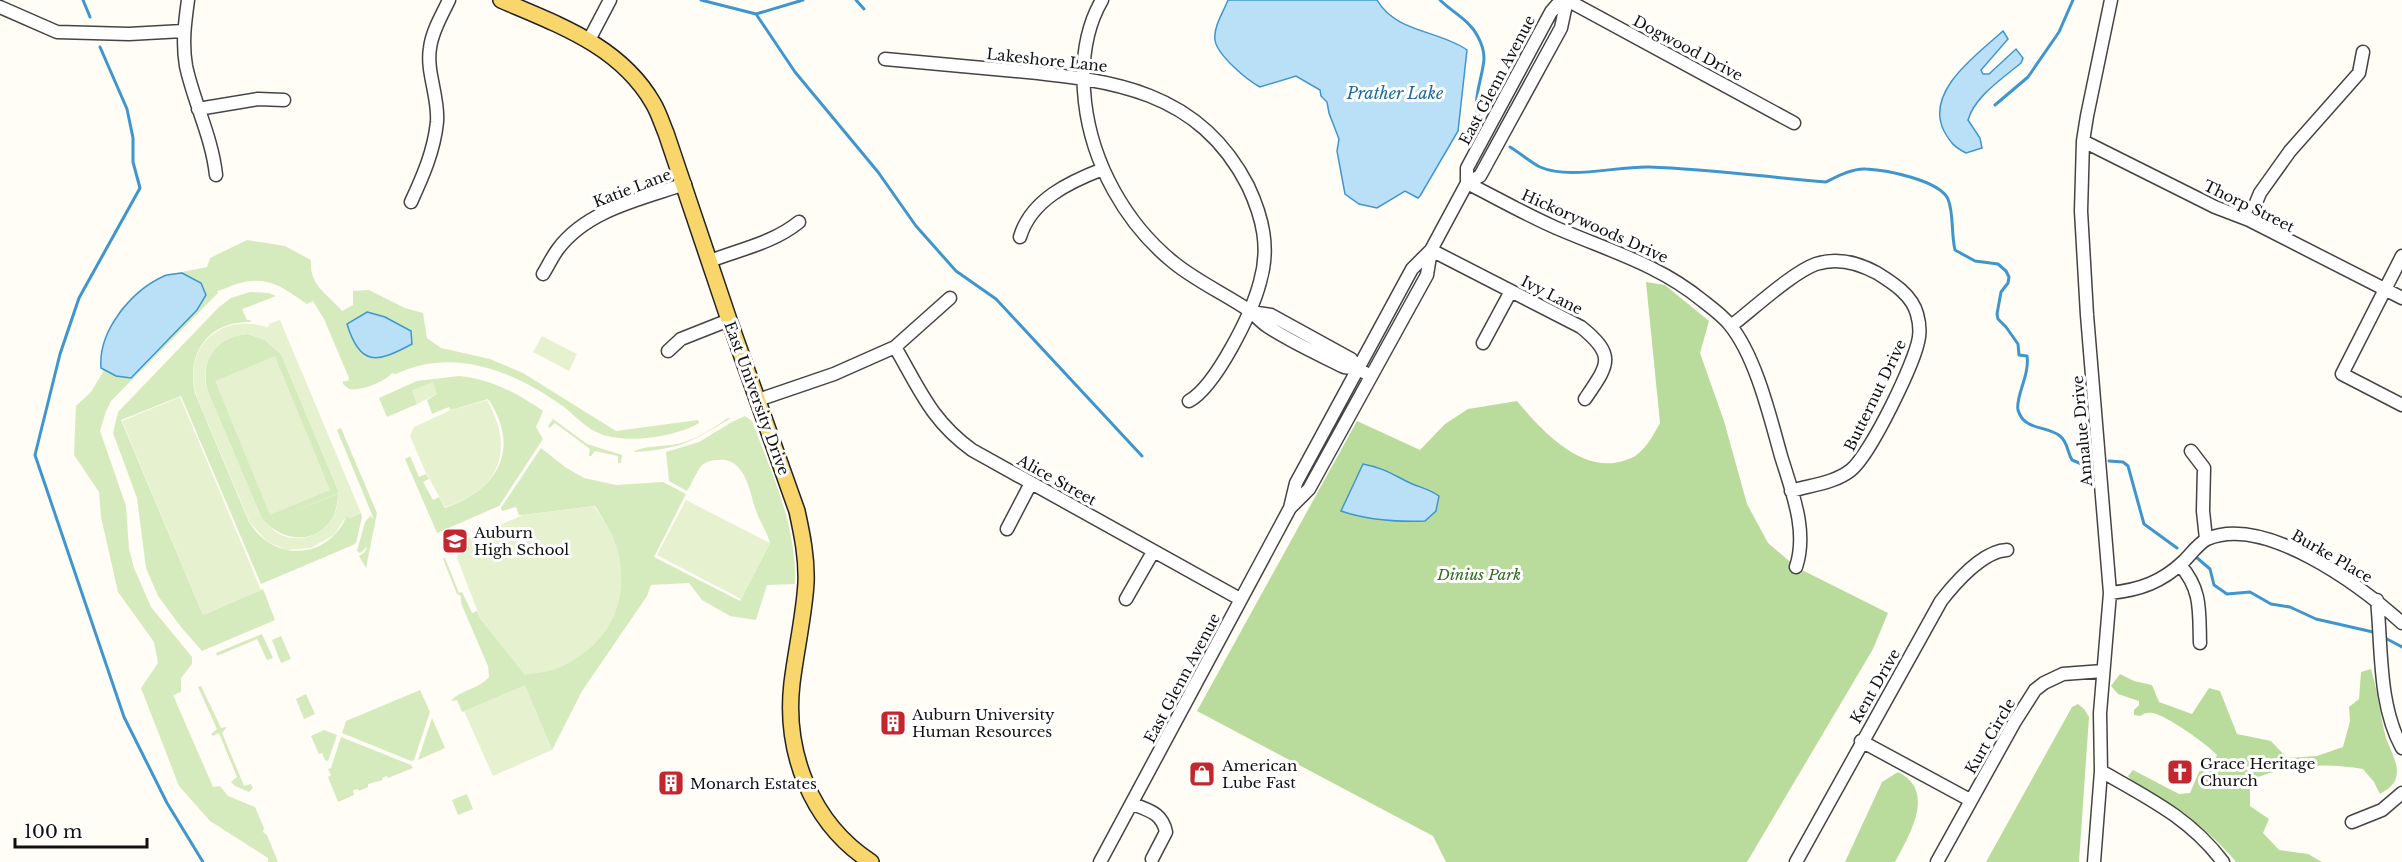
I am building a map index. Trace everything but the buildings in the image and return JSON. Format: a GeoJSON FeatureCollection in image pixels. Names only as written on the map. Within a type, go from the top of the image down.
{"type":"FeatureCollection","features":[{"type":"Feature","properties":{"kind":"main road","name":"East University Drive"},"geometry":{"type":"LineString","coordinates":[[501,0],[590,40],[620,62],[635,78],[653,104],[685,184],[729,320],[797,511],[805,551],[806,583],[792,685],[791,726],[795,755],[809,793],[820,811],[846,842],[870,862]]}},
{"type":"Feature","properties":{"kind":"street"},"geometry":{"type":"LineString","coordinates":[[188,0],[183,31],[186,64],[198,109],[208,134],[216,175]]}},
{"type":"Feature","properties":{"kind":"street"},"geometry":{"type":"LineString","coordinates":[[411,202],[425,171],[435,140],[437,119],[430,47],[435,29],[449,0]]}},
{"type":"Feature","properties":{"kind":"street"},"geometry":{"type":"LineString","coordinates":[[590,40],[610,0]]}},
{"type":"Feature","properties":{"kind":"street"},"geometry":{"type":"LineString","coordinates":[[1102,0],[1089,33],[1082,77],[1087,122],[1104,169],[1129,215],[1151,242],[1174,263],[1251,312],[1271,315],[1351,359],[1358,369],[1371,376]]}},
{"type":"Feature","properties":{"kind":"street","name":"Dogwood Drive"},"geometry":{"type":"LineString","coordinates":[[1567,0],[1794,123]]}},
{"type":"Feature","properties":{"kind":"street","name":"East Glenn Avenue"},"geometry":{"type":"LineString","coordinates":[[1100,862],[1290,508],[1296,483],[1412,269],[1431,249],[1467,183],[1467,168],[1499,106],[1551,12],[1557,5],[1567,0]]}},
{"type":"Feature","properties":{"kind":"street","name":"Annalue Drive"},"geometry":{"type":"LineString","coordinates":[[2094,862],[2101,771],[2103,671],[2110,593],[2087,315],[2081,211],[2083,141],[2111,0]]}},
{"type":"Feature","properties":{"kind":"street"},"geometry":{"type":"LineString","coordinates":[[0,7],[57,32],[129,34],[183,31]]}},
{"type":"Feature","properties":{"kind":"street"},"geometry":{"type":"LineString","coordinates":[[2249,220],[2260,193],[2290,151],[2359,74],[2363,52]]}},
{"type":"Feature","properties":{"kind":"street","name":"Lakeshore Lane"},"geometry":{"type":"LineString","coordinates":[[885,59],[1082,77],[1140,91],[1179,110],[1204,130],[1232,160],[1257,205],[1265,233],[1266,253],[1263,272],[1251,312],[1209,385],[1198,396],[1189,400]]}},
{"type":"Feature","properties":{"kind":"street"},"geometry":{"type":"LineString","coordinates":[[198,109],[258,99],[284,100]]}},
{"type":"Feature","properties":{"kind":"street","name":"Thorp Street"},"geometry":{"type":"LineString","coordinates":[[2083,141],[2215,207],[2249,220],[2402,298]]}},
{"type":"Feature","properties":{"kind":"street"},"geometry":{"type":"LineString","coordinates":[[1020,237],[1024,223],[1029,216],[1051,195],[1085,176],[1104,169]]}},
{"type":"Feature","properties":{"kind":"street","name":"Hickorywoods Drive"},"geometry":{"type":"LineString","coordinates":[[1467,183],[1552,226],[1638,260],[1666,275],[1693,292],[1731,326],[1752,363],[1791,491],[1802,544],[1796,567]]}},
{"type":"Feature","properties":{"kind":"street","name":"Katie Lane"},"geometry":{"type":"LineString","coordinates":[[543,274],[558,249],[578,229],[595,217],[685,184]]}},
{"type":"Feature","properties":{"kind":"street"},"geometry":{"type":"LineString","coordinates":[[710,261],[772,240],[783,235],[799,222]]}},
{"type":"Feature","properties":{"kind":"street","name":"East Glenn Avenue"},"geometry":{"type":"LineString","coordinates":[[1290,508],[1309,489],[1427,275],[1431,249]]}},
{"type":"Feature","properties":{"kind":"street","name":"Ivy Lane"},"geometry":{"type":"LineString","coordinates":[[1431,249],[1581,327],[1599,342],[1605,352],[1605,364],[1601,375],[1585,399]]}},
{"type":"Feature","properties":{"kind":"street"},"geometry":{"type":"LineString","coordinates":[[2402,256],[2342,374],[2402,405]]}},
{"type":"Feature","properties":{"kind":"street","name":"Butternut Drive"},"geometry":{"type":"LineString","coordinates":[[1731,326],[1788,281],[1814,265],[1833,260],[1852,262],[1870,270],[1903,292],[1915,307],[1920,335],[1914,355],[1873,439],[1857,465],[1832,480],[1791,491]]}},
{"type":"Feature","properties":{"kind":"street"},"geometry":{"type":"LineString","coordinates":[[1483,343],[1511,291]]}},
{"type":"Feature","properties":{"kind":"street"},"geometry":{"type":"LineString","coordinates":[[758,400],[834,374],[896,347],[950,297]]}},
{"type":"Feature","properties":{"kind":"street"},"geometry":{"type":"LineString","coordinates":[[668,351],[681,339],[729,320]]}},
{"type":"Feature","properties":{"kind":"street","name":"Alice Street"},"geometry":{"type":"LineString","coordinates":[[896,347],[929,407],[954,436],[972,450],[1240,600]]}},
{"type":"Feature","properties":{"kind":"street"},"geometry":{"type":"LineString","coordinates":[[2110,593],[2133,591],[2153,584],[2180,565],[2206,539],[2203,511],[2204,468],[2191,451]]}},
{"type":"Feature","properties":{"kind":"street"},"geometry":{"type":"LineString","coordinates":[[1006,529],[1031,483]]}},
{"type":"Feature","properties":{"kind":"street","name":"Burke Place"},"geometry":{"type":"LineString","coordinates":[[2206,539],[2236,536],[2278,542],[2333,571],[2377,600],[2402,623]]}},
{"type":"Feature","properties":{"kind":"street","name":"Kent Drive"},"geometry":{"type":"LineString","coordinates":[[1796,862],[1861,741],[1941,601],[1954,584],[1992,553],[2007,550]]}},
{"type":"Feature","properties":{"kind":"street"},"geometry":{"type":"LineString","coordinates":[[1126,599],[1153,552]]}},
{"type":"Feature","properties":{"kind":"street"},"geometry":{"type":"LineString","coordinates":[[2180,565],[2195,586],[2199,606],[2200,643]]}},
{"type":"Feature","properties":{"kind":"street","name":"Burke Place"},"geometry":{"type":"LineString","coordinates":[[2377,600],[2384,696],[2388,716],[2402,748]]}},
{"type":"Feature","properties":{"kind":"street","name":"Kurt Circle"},"geometry":{"type":"LineString","coordinates":[[1938,862],[1970,800],[2025,703],[2035,690],[2063,674],[2103,671]]}},
{"type":"Feature","properties":{"kind":"street"},"geometry":{"type":"LineString","coordinates":[[1861,741],[1970,800]]}},
{"type":"Feature","properties":{"kind":"street"},"geometry":{"type":"LineString","coordinates":[[2101,771],[2163,806],[2188,824],[2210,845],[2223,862]]}},
{"type":"Feature","properties":{"kind":"street"},"geometry":{"type":"LineString","coordinates":[[2352,822],[2382,810],[2402,794]]}},
{"type":"Feature","properties":{"kind":"street"},"geometry":{"type":"LineString","coordinates":[[1133,804],[1155,813],[1164,821],[1166,832],[1152,859]]}},
{"type":"Feature","properties":{"kind":"green space"},"geometry":{"type":"Polygon","coordinates":[[[247,240],[285,246],[311,260],[311,269],[316,283],[342,311],[353,305],[353,291],[369,290],[405,308],[423,313],[427,338],[441,348],[490,359],[523,373],[616,431],[698,420],[699,423],[678,432],[651,438],[612,437],[591,429],[564,407],[526,383],[484,367],[462,363],[440,362],[418,366],[396,374],[392,373],[384,380],[366,387],[349,389],[343,381],[348,381],[349,378],[324,319],[313,301],[307,304],[276,285],[260,281],[240,283],[217,291],[218,293],[111,401],[100,431],[126,506],[129,549],[134,568],[151,607],[192,657],[192,664],[181,678],[181,692],[173,695],[213,787],[220,786],[228,796],[255,807],[264,828],[263,832],[267,835],[278,862],[268,862],[268,858],[210,821],[179,786],[141,688],[158,663],[154,642],[118,592],[101,517],[99,492],[74,455],[76,406],[91,392],[103,372],[106,339],[121,308],[172,274],[207,267],[210,258],[247,240]]]}},
{"type":"Feature","properties":{"kind":"green space","name":"Dinius Park"},"geometry":{"type":"Polygon","coordinates":[[[1646,282],[1665,285],[1709,321],[1700,353],[1724,421],[1747,504],[1768,543],[1796,567],[1888,613],[1873,649],[1747,862],[1446,862],[1433,836],[1197,711],[1357,421],[1420,450],[1445,424],[1468,409],[1517,401],[1551,437],[1579,456],[1594,462],[1610,463],[1626,460],[1639,453],[1660,423],[1646,282]]]}},
{"type":"Feature","properties":{"kind":"green space"},"geometry":{"type":"Polygon","coordinates":[[[250,292],[269,293],[276,296],[242,309],[247,320],[251,322],[236,323],[212,333],[197,353],[193,378],[195,393],[249,522],[272,545],[286,550],[301,551],[315,548],[328,541],[339,530],[347,515],[350,518],[361,513],[362,517],[356,543],[353,545],[261,584],[181,396],[121,420],[203,615],[263,589],[275,620],[202,651],[158,596],[146,568],[137,498],[113,433],[118,412],[219,307],[231,298],[250,292]]]}},
{"type":"Feature","properties":{"kind":"green space"},"geometry":{"type":"Polygon","coordinates":[[[280,320],[361,513],[350,518],[347,515],[334,535],[311,548],[287,550],[268,542],[250,523],[197,397],[193,380],[194,364],[199,350],[208,338],[234,325],[250,324],[267,327],[280,320]],[[248,334],[228,339],[220,345],[213,351],[206,368],[207,389],[262,519],[281,535],[305,538],[322,529],[329,522],[334,514],[338,494],[274,519],[338,493],[338,490],[281,354],[265,340],[248,334]]]}},
{"type":"Feature","properties":{"kind":"green space"},"geometry":{"type":"Polygon","coordinates":[[[248,334],[265,340],[281,354],[338,490],[337,506],[331,520],[323,529],[312,535],[287,536],[262,519],[208,392],[206,371],[212,352],[227,340],[248,334]]]}},
{"type":"Feature","properties":{"kind":"green space"},"geometry":{"type":"Polygon","coordinates":[[[542,336],[577,354],[569,371],[533,352],[542,336]]]}},
{"type":"Feature","properties":{"kind":"green space"},"geometry":{"type":"Polygon","coordinates":[[[275,356],[330,490],[270,515],[215,381],[275,356]]]}},
{"type":"Feature","properties":{"kind":"green space"},"geometry":{"type":"Polygon","coordinates":[[[459,376],[482,380],[503,388],[543,411],[536,427],[543,439],[499,506],[437,533],[405,459],[410,456],[419,477],[426,474],[429,479],[423,482],[433,500],[439,497],[445,508],[463,500],[478,491],[499,466],[503,451],[503,435],[498,417],[488,399],[451,410],[449,407],[432,414],[427,400],[437,394],[412,390],[417,404],[387,417],[379,398],[417,381],[459,376]]]}},
{"type":"Feature","properties":{"kind":"green space"},"geometry":{"type":"Polygon","coordinates":[[[433,382],[437,394],[417,404],[412,390],[433,382]]]}},
{"type":"Feature","properties":{"kind":"green space"},"geometry":{"type":"Polygon","coordinates":[[[180,397],[261,590],[203,615],[122,421],[180,397]]]}},
{"type":"Feature","properties":{"kind":"green space"},"geometry":{"type":"Polygon","coordinates":[[[487,400],[496,418],[500,436],[501,452],[497,466],[490,479],[478,491],[445,507],[425,471],[410,436],[414,427],[451,410],[487,400]]]}},
{"type":"Feature","properties":{"kind":"green space"},"geometry":{"type":"Polygon","coordinates":[[[745,416],[752,421],[788,521],[795,563],[795,584],[767,585],[756,620],[730,616],[702,600],[689,583],[651,585],[647,596],[582,691],[552,750],[525,686],[462,712],[457,700],[451,701],[459,694],[485,681],[489,677],[488,666],[461,603],[461,596],[457,594],[443,559],[445,558],[459,593],[462,592],[472,613],[477,611],[481,620],[621,584],[619,561],[614,543],[595,506],[523,515],[519,515],[516,507],[502,511],[501,508],[541,448],[565,467],[584,478],[616,485],[663,482],[686,494],[654,557],[740,601],[770,543],[744,476],[740,469],[728,461],[710,461],[701,466],[687,491],[669,481],[666,452],[699,442],[745,416]]]}},
{"type":"Feature","properties":{"kind":"green space"},"geometry":{"type":"Polygon","coordinates":[[[731,418],[685,443],[663,449],[634,452],[643,448],[688,441],[731,418]]]}},
{"type":"Feature","properties":{"kind":"green space"},"geometry":{"type":"Polygon","coordinates":[[[553,419],[587,444],[622,455],[621,463],[618,463],[618,456],[595,451],[589,456],[590,449],[555,423],[549,428],[553,419]]]}},
{"type":"Feature","properties":{"kind":"green space"},"geometry":{"type":"Polygon","coordinates":[[[341,428],[377,513],[366,568],[359,556],[365,552],[367,547],[360,553],[357,551],[365,522],[371,515],[372,519],[373,517],[337,430],[341,428]]]}},
{"type":"Feature","properties":{"kind":"green space"},"geometry":{"type":"Polygon","coordinates":[[[686,500],[770,543],[741,599],[657,555],[686,500]]]}},
{"type":"Feature","properties":{"kind":"green space"},"geometry":{"type":"Polygon","coordinates":[[[594,506],[612,536],[619,556],[620,594],[616,611],[598,640],[586,652],[553,670],[525,675],[481,620],[457,558],[465,540],[523,515],[594,506]]]}},
{"type":"Feature","properties":{"kind":"green space"},"geometry":{"type":"Polygon","coordinates":[[[262,634],[273,658],[267,660],[257,639],[217,656],[216,653],[262,634]]]}},
{"type":"Feature","properties":{"kind":"green space"},"geometry":{"type":"Polygon","coordinates":[[[281,636],[291,659],[281,663],[272,640],[281,636]]]}},
{"type":"Feature","properties":{"kind":"green space"},"geometry":{"type":"Polygon","coordinates":[[[2371,669],[2386,738],[2397,768],[2395,781],[2389,788],[2380,794],[2363,769],[2320,765],[2278,771],[2250,780],[2250,806],[2269,819],[2263,833],[2279,850],[2308,854],[2322,862],[2236,862],[2201,827],[2132,782],[2128,776],[2133,770],[2179,794],[2190,793],[2199,772],[2213,763],[2217,755],[2168,719],[2153,713],[2134,715],[2139,701],[2118,694],[2111,686],[2120,674],[2134,681],[2152,685],[2159,702],[2192,714],[2209,688],[2220,691],[2237,734],[2271,741],[2287,758],[2317,756],[2343,747],[2350,721],[2349,707],[2359,699],[2361,672],[2371,669]]]}},
{"type":"Feature","properties":{"kind":"green space"},"geometry":{"type":"Polygon","coordinates":[[[525,685],[552,750],[493,776],[464,711],[525,685]]]}},
{"type":"Feature","properties":{"kind":"green space"},"geometry":{"type":"Polygon","coordinates":[[[201,686],[221,728],[227,727],[222,733],[244,786],[251,784],[253,788],[249,792],[231,782],[237,777],[219,733],[213,736],[211,734],[217,729],[198,687],[201,686]]]}},
{"type":"Feature","properties":{"kind":"green space"},"geometry":{"type":"Polygon","coordinates":[[[420,690],[430,712],[414,760],[411,761],[342,733],[346,721],[420,690]]]}},
{"type":"Feature","properties":{"kind":"green space"},"geometry":{"type":"Polygon","coordinates":[[[306,694],[315,714],[304,719],[296,699],[306,694]]]}},
{"type":"Feature","properties":{"kind":"green space"},"geometry":{"type":"Polygon","coordinates":[[[2078,704],[2089,717],[2079,862],[1986,862],[2072,707],[2078,704]]]}},
{"type":"Feature","properties":{"kind":"green space"},"geometry":{"type":"Polygon","coordinates":[[[432,718],[445,748],[418,760],[432,718]]]}},
{"type":"Feature","properties":{"kind":"green space"},"geometry":{"type":"Polygon","coordinates":[[[324,730],[337,735],[328,761],[322,753],[319,754],[311,736],[324,730]]]}},
{"type":"Feature","properties":{"kind":"green space"},"geometry":{"type":"Polygon","coordinates":[[[341,737],[411,765],[413,768],[388,778],[387,776],[382,778],[383,780],[368,784],[368,787],[359,791],[358,789],[353,790],[354,795],[338,802],[328,777],[331,775],[328,769],[331,768],[341,737]]]}},
{"type":"Feature","properties":{"kind":"green space"},"geometry":{"type":"Polygon","coordinates":[[[1898,772],[1910,780],[1916,790],[1918,802],[1912,827],[1895,862],[1845,862],[1882,782],[1898,772]]]}},
{"type":"Feature","properties":{"kind":"green space"},"geometry":{"type":"Polygon","coordinates":[[[467,794],[473,809],[458,815],[452,800],[467,794]]]}},
{"type":"Feature","properties":{"kind":"water","name":"Prather Lake"},"geometry":{"type":"Polygon","coordinates":[[[1228,0],[1377,0],[1395,19],[1456,43],[1467,50],[1458,131],[1418,198],[1405,191],[1377,208],[1359,204],[1345,194],[1337,151],[1339,139],[1327,102],[1321,96],[1320,90],[1296,76],[1260,87],[1233,66],[1221,53],[1215,35],[1219,19],[1228,0]]]}},
{"type":"Feature","properties":{"kind":"water"},"geometry":{"type":"Polygon","coordinates":[[[2003,31],[2008,39],[1981,70],[1983,74],[1989,74],[2016,49],[2023,58],[2021,63],[1983,96],[1972,111],[1968,120],[1980,138],[1982,148],[1966,153],[1953,144],[1944,131],[1940,116],[1941,102],[1947,88],[1968,62],[2003,31]]]}},
{"type":"Feature","properties":{"kind":"water"},"geometry":{"type":"Polygon","coordinates":[[[182,273],[201,283],[206,295],[197,310],[131,378],[116,376],[101,368],[101,354],[105,340],[119,314],[129,302],[164,276],[182,273]]]}},
{"type":"Feature","properties":{"kind":"water"},"geometry":{"type":"Polygon","coordinates":[[[367,312],[385,317],[411,331],[412,344],[389,355],[371,357],[364,354],[352,338],[347,324],[367,312]]]}},
{"type":"Feature","properties":{"kind":"water"},"geometry":{"type":"Polygon","coordinates":[[[1363,464],[1381,469],[1439,496],[1436,511],[1425,521],[1393,521],[1341,511],[1363,464]]]}},
{"type":"Feature","properties":{"kind":"waterway"},"geometry":{"type":"LineString","coordinates":[[83,0],[90,17]]}},
{"type":"Feature","properties":{"kind":"waterway"},"geometry":{"type":"LineString","coordinates":[[701,0],[756,14],[795,72],[878,172],[916,226],[956,271],[996,299],[1142,456]]}},
{"type":"Feature","properties":{"kind":"waterway"},"geometry":{"type":"LineString","coordinates":[[756,14],[803,0]]}},
{"type":"Feature","properties":{"kind":"waterway"},"geometry":{"type":"LineString","coordinates":[[856,0],[864,9]]}},
{"type":"Feature","properties":{"kind":"waterway"},"geometry":{"type":"LineString","coordinates":[[1440,0],[1470,25],[1482,46],[1484,55],[1476,105],[1480,117]]}},
{"type":"Feature","properties":{"kind":"waterway"},"geometry":{"type":"LineString","coordinates":[[1995,105],[2028,77],[2059,32],[2073,0]]}},
{"type":"Feature","properties":{"kind":"waterway"},"geometry":{"type":"LineString","coordinates":[[100,47],[127,109],[133,138],[133,162],[140,188],[79,298],[60,354],[35,455],[124,717],[167,803],[203,862]]}},
{"type":"Feature","properties":{"kind":"waterway"},"geometry":{"type":"LineString","coordinates":[[1510,147],[1532,163],[1552,171],[1579,172],[1649,167],[1826,182],[1851,171],[1866,169],[1911,177],[1934,186],[1948,199],[1955,250],[1975,261],[1998,264],[2009,277],[2008,283],[2001,292],[1997,314],[1998,319],[2018,344],[2019,355],[2027,356],[2018,405],[2021,417],[2030,425],[2060,436],[2065,441],[2072,460],[2089,467]]}},
{"type":"Feature","properties":{"kind":"waterway"},"geometry":{"type":"LineString","coordinates":[[2109,461],[2123,462],[2128,466],[2144,524],[2177,548]]}},
{"type":"Feature","properties":{"kind":"waterway"},"geometry":{"type":"LineString","coordinates":[[2196,557],[2210,569],[2214,585],[2227,594],[2250,592],[2271,604],[2290,607],[2316,619],[2373,632]]}},
{"type":"Feature","properties":{"kind":"waterway"},"geometry":{"type":"LineString","coordinates":[[2387,639],[2402,647]]}},
{"type":"Feature","properties":{"kind":"place","name":"Auburn High School"},"geometry":{"type":"Point","coordinates":[455,541]}},
{"type":"Feature","properties":{"kind":"place","name":"Auburn University Human Resources"},"geometry":{"type":"Point","coordinates":[893,723]}},
{"type":"Feature","properties":{"kind":"place","name":"Grace Heritage Church"},"geometry":{"type":"Point","coordinates":[2180,772]}},
{"type":"Feature","properties":{"kind":"place","name":"American Lube Fast"},"geometry":{"type":"Point","coordinates":[1202,774]}},
{"type":"Feature","properties":{"kind":"place","name":"Monarch Estates"},"geometry":{"type":"Point","coordinates":[671,783]}}]}
